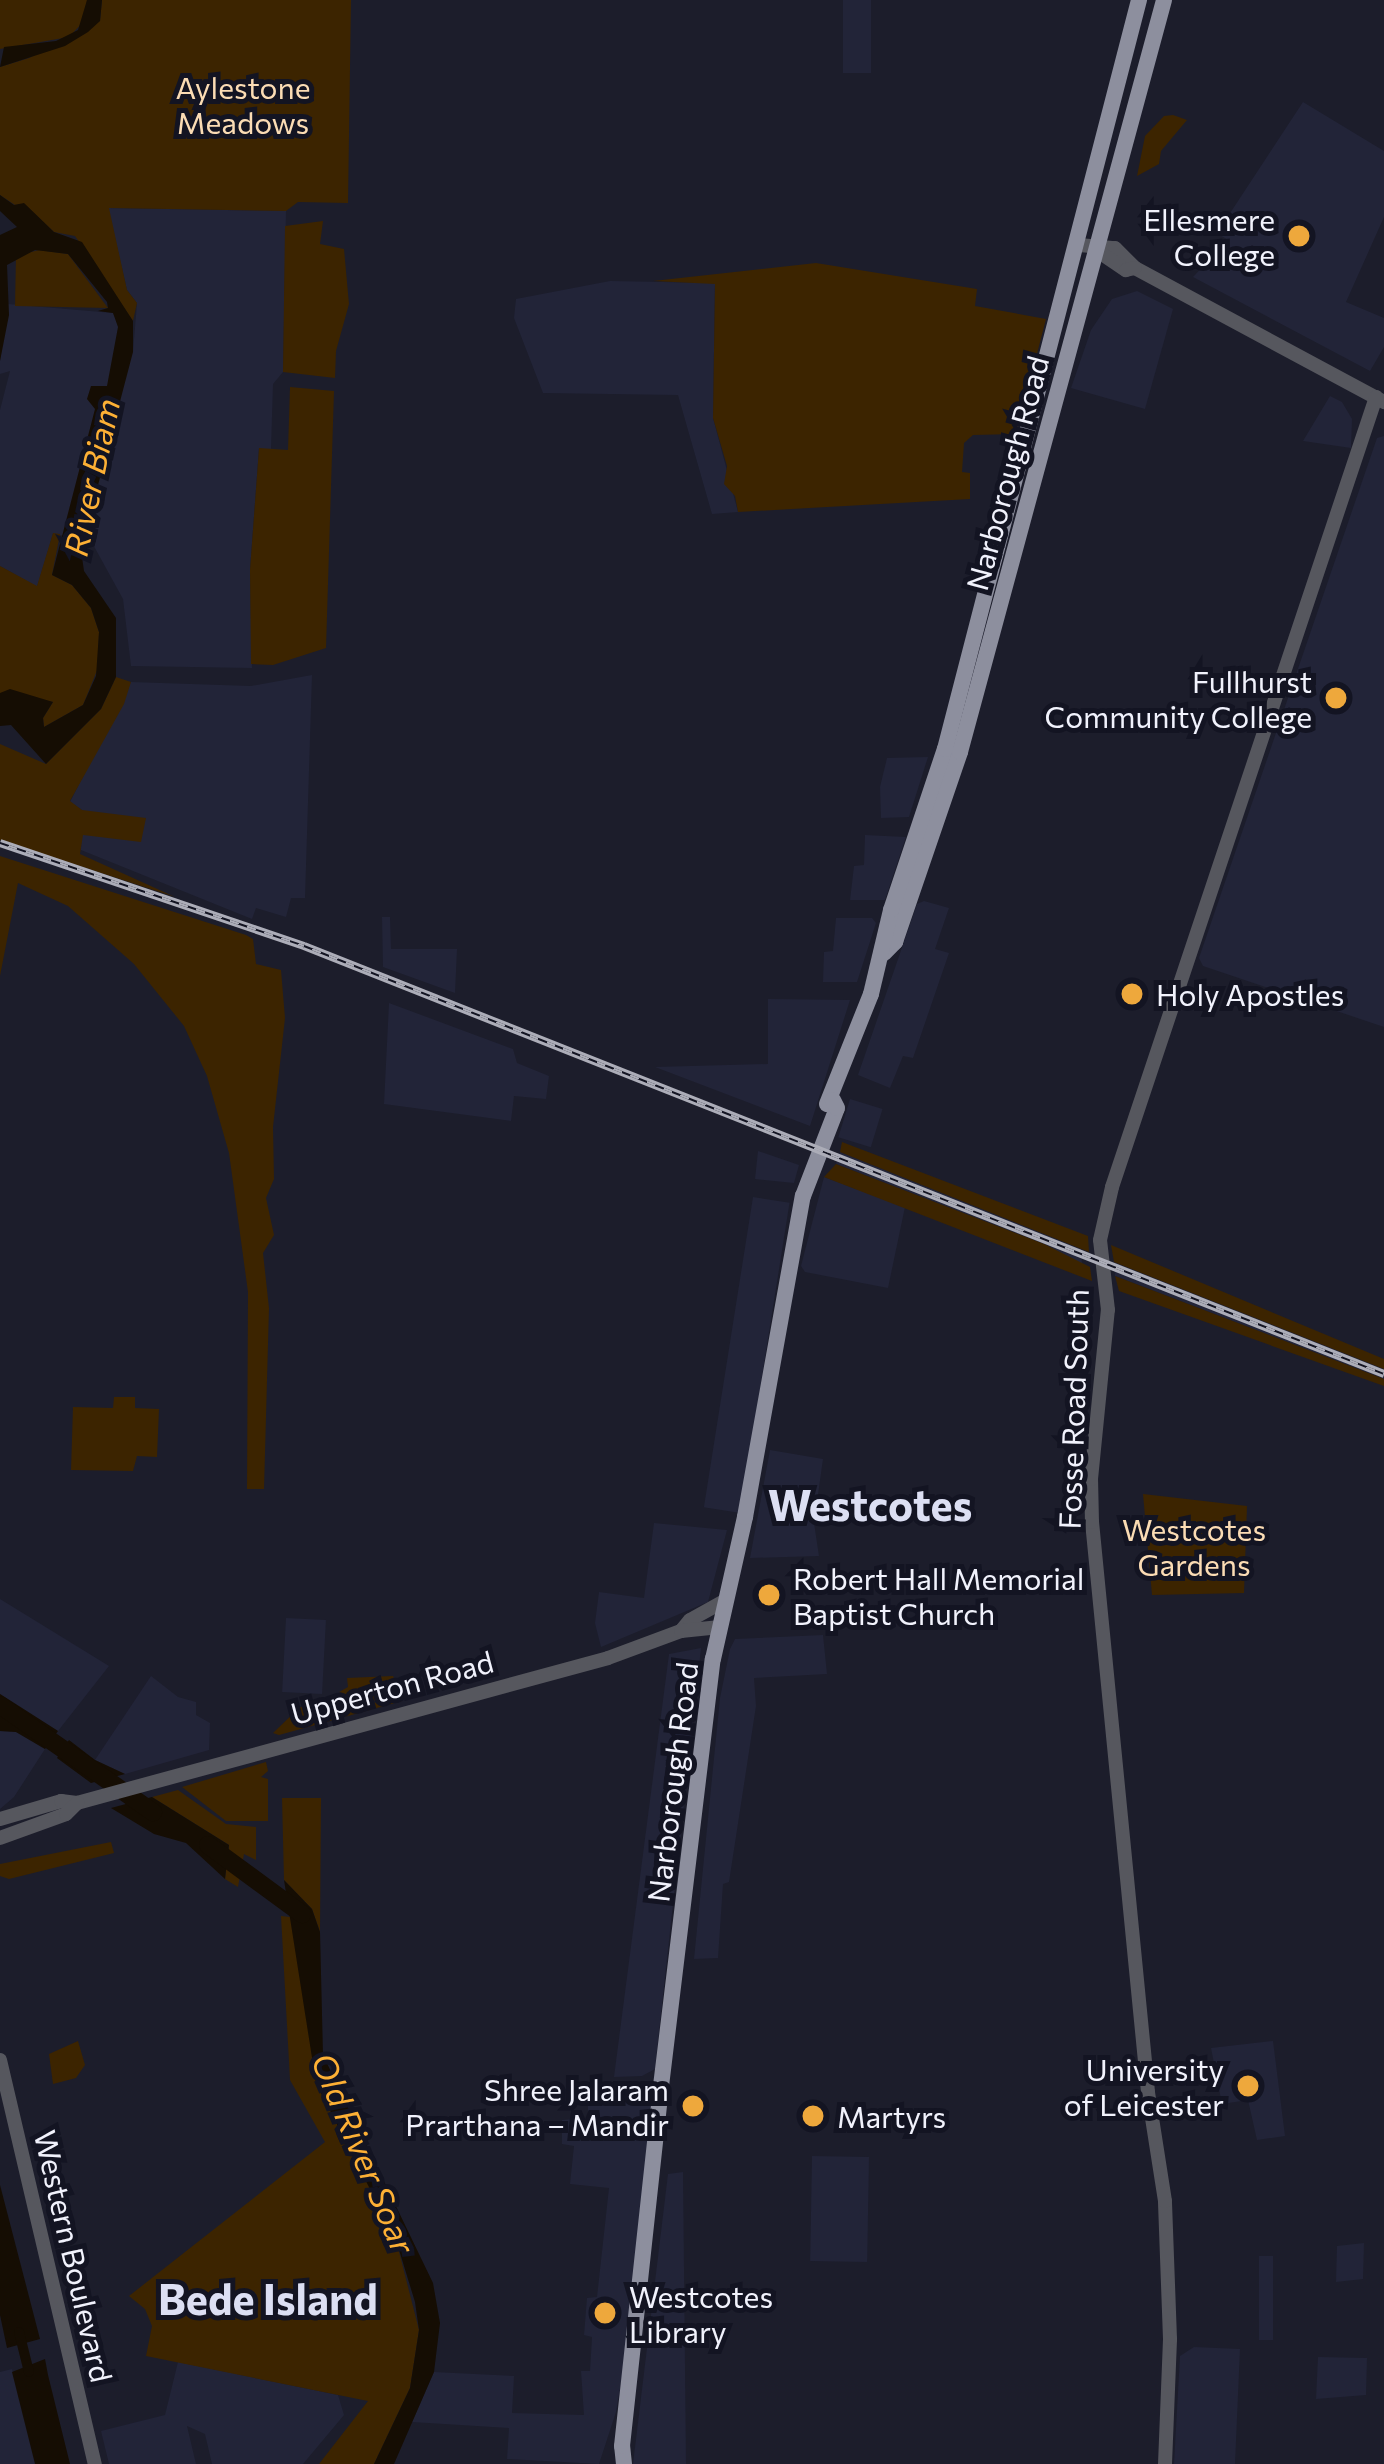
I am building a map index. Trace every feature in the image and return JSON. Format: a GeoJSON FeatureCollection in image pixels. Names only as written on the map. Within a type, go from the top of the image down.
{"type":"FeatureCollection","features":[{"type":"Feature","properties":{"kind":"main road","name":"Narborough Road"},"geometry":{"type":"LineString","coordinates":[[1088,248],[1139,0]]}},
{"type":"Feature","properties":{"kind":"main road","name":"Narborough Road"},"geometry":{"type":"LineString","coordinates":[[612,2464],[623,2455],[713,1659],[803,1196],[837,1108],[832,1100],[884,953],[891,910],[972,655],[1164,0]]}},
{"type":"Feature","properties":{"kind":"street"},"geometry":{"type":"LineString","coordinates":[[1088,248],[1115,248],[1135,268],[1380,399]]}},
{"type":"Feature","properties":{"kind":"street","name":"Fosse Road South"},"geometry":{"type":"LineString","coordinates":[[1165,2464],[1170,2338],[1165,2201],[1148,2092],[1092,1522],[1091,1479],[1108,1310],[1100,1240],[1107,1201],[1380,399]]}},
{"type":"Feature","properties":{"kind":"street"},"geometry":{"type":"LineString","coordinates":[[713,1659],[685,1632],[690,1619],[726,1600]]}},
{"type":"Feature","properties":{"kind":"street","name":"Upperton Road"},"geometry":{"type":"LineString","coordinates":[[0,1838],[66,1814],[77,1803],[94,1797],[608,1658],[685,1632],[720,1628]]}},
{"type":"Feature","properties":{"kind":"street","name":"Upperton Road"},"geometry":{"type":"LineString","coordinates":[[0,1819],[61,1801],[77,1803]]}},
{"type":"Feature","properties":{"kind":"street","name":"Western Boulevard"},"geometry":{"type":"LineString","coordinates":[[0,2060],[95,2464]]}},
{"type":"Feature","properties":{"kind":"shaded area"},"geometry":{"type":"Polygon","coordinates":[[[843,0],[871,0],[871,73],[843,73],[843,0]]]}},
{"type":"Feature","properties":{"kind":"shaded area","name":"Ellesmere College"},"geometry":{"type":"Polygon","coordinates":[[[1303,102],[1384,151],[1384,217],[1346,302],[1384,318],[1384,347],[1370,371],[1193,277],[1228,240],[1217,233],[1303,102]]]}},
{"type":"Feature","properties":{"kind":"shaded area"},"geometry":{"type":"Polygon","coordinates":[[[108,208],[286,211],[283,372],[273,384],[271,449],[259,449],[250,570],[252,668],[131,666],[123,599],[90,539],[53,534],[37,587],[0,566],[0,410],[10,371],[0,374],[0,361],[8,304],[113,313],[133,352],[137,303],[127,290],[108,208]]]}},
{"type":"Feature","properties":{"kind":"shaded area"},"geometry":{"type":"Polygon","coordinates":[[[610,281],[715,283],[713,418],[738,512],[712,514],[678,395],[543,393],[514,318],[516,299],[610,281]]]}},
{"type":"Feature","properties":{"kind":"shaded area"},"geometry":{"type":"Polygon","coordinates":[[[1137,291],[1173,309],[1145,409],[1071,388],[1091,330],[1112,299],[1137,291]]]}},
{"type":"Feature","properties":{"kind":"shaded area"},"geometry":{"type":"Polygon","coordinates":[[[1330,396],[1342,402],[1352,419],[1351,448],[1303,441],[1330,396]]]}},
{"type":"Feature","properties":{"kind":"shaded area","name":"Fullhurst Community College"},"geometry":{"type":"Polygon","coordinates":[[[1384,436],[1384,1027],[1203,966],[1199,958],[1377,438],[1384,436]]]}},
{"type":"Feature","properties":{"kind":"shaded area"},"geometry":{"type":"Polygon","coordinates":[[[312,675],[305,898],[291,898],[286,917],[256,908],[252,919],[81,850],[82,810],[70,802],[131,682],[251,686],[312,675]]]}},
{"type":"Feature","properties":{"kind":"shaded area"},"geometry":{"type":"Polygon","coordinates":[[[928,757],[909,817],[881,818],[880,787],[887,758],[928,757]]]}},
{"type":"Feature","properties":{"kind":"shaded area"},"geometry":{"type":"Polygon","coordinates":[[[865,835],[906,837],[885,900],[850,900],[854,866],[864,865],[865,835]]]}},
{"type":"Feature","properties":{"kind":"shaded area"},"geometry":{"type":"Polygon","coordinates":[[[924,901],[949,908],[935,949],[949,953],[913,1058],[903,1056],[890,1088],[858,1075],[917,904],[924,901]]]}},
{"type":"Feature","properties":{"kind":"shaded area"},"geometry":{"type":"Polygon","coordinates":[[[382,917],[390,917],[391,949],[457,949],[455,993],[383,967],[382,917]]]}},
{"type":"Feature","properties":{"kind":"shaded area"},"geometry":{"type":"Polygon","coordinates":[[[836,918],[872,918],[876,923],[857,982],[823,982],[824,952],[833,951],[836,918]]]}},
{"type":"Feature","properties":{"kind":"shaded area"},"geometry":{"type":"Polygon","coordinates":[[[768,999],[850,1000],[810,1126],[655,1067],[768,1064],[768,999]]]}},
{"type":"Feature","properties":{"kind":"shaded area"},"geometry":{"type":"Polygon","coordinates":[[[389,1003],[513,1049],[517,1063],[549,1076],[546,1099],[514,1096],[511,1121],[384,1104],[389,1003]]]}},
{"type":"Feature","properties":{"kind":"shaded area"},"geometry":{"type":"Polygon","coordinates":[[[850,1099],[883,1109],[871,1147],[838,1137],[850,1099]]]}},
{"type":"Feature","properties":{"kind":"shaded area"},"geometry":{"type":"Polygon","coordinates":[[[758,1151],[799,1165],[794,1183],[755,1179],[758,1151]]]}},
{"type":"Feature","properties":{"kind":"shaded area"},"geometry":{"type":"Polygon","coordinates":[[[840,1152],[1081,1249],[1082,1264],[1044,1244],[836,1164],[840,1152]]]}},
{"type":"Feature","properties":{"kind":"shaded area"},"geometry":{"type":"Polygon","coordinates":[[[824,1177],[905,1207],[888,1288],[805,1272],[801,1266],[824,1177]]]}},
{"type":"Feature","properties":{"kind":"shaded area"},"geometry":{"type":"Polygon","coordinates":[[[753,1197],[790,1203],[740,1513],[704,1507],[753,1197]]]}},
{"type":"Feature","properties":{"kind":"shaded area"},"geometry":{"type":"Polygon","coordinates":[[[1114,1262],[1384,1369],[1384,1379],[1115,1276],[1114,1262]]]}},
{"type":"Feature","properties":{"kind":"shaded area"},"geometry":{"type":"Polygon","coordinates":[[[770,1450],[823,1459],[814,1523],[819,1556],[750,1558],[770,1450]]]}},
{"type":"Feature","properties":{"kind":"shaded area"},"geometry":{"type":"Polygon","coordinates":[[[654,1523],[727,1530],[708,1602],[601,1647],[595,1623],[599,1592],[644,1598],[654,1523]]]}},
{"type":"Feature","properties":{"kind":"shaded area"},"geometry":{"type":"Polygon","coordinates":[[[0,1599],[109,1666],[58,1731],[0,1694],[0,1599]]]}},
{"type":"Feature","properties":{"kind":"shaded area"},"geometry":{"type":"Polygon","coordinates":[[[286,1618],[326,1620],[322,1694],[282,1692],[286,1618]]]}},
{"type":"Feature","properties":{"kind":"shaded area"},"geometry":{"type":"Polygon","coordinates":[[[823,1635],[827,1674],[754,1678],[756,1706],[729,1882],[723,1884],[718,1958],[694,1959],[720,1698],[730,1649],[735,1639],[823,1635]]]}},
{"type":"Feature","properties":{"kind":"shaded area"},"geometry":{"type":"Polygon","coordinates":[[[701,1648],[655,2069],[642,2076],[614,2077],[669,1654],[701,1648]]]}},
{"type":"Feature","properties":{"kind":"shaded area"},"geometry":{"type":"Polygon","coordinates":[[[151,1676],[178,1697],[196,1702],[196,1715],[210,1723],[209,1750],[125,1774],[95,1760],[151,1676]]]}},
{"type":"Feature","properties":{"kind":"shaded area"},"geometry":{"type":"Polygon","coordinates":[[[0,1731],[16,1732],[45,1749],[14,1797],[0,1809],[0,1731]]]}},
{"type":"Feature","properties":{"kind":"shaded area","name":"University of Leicester"},"geometry":{"type":"Polygon","coordinates":[[[1273,2041],[1285,2136],[1257,2140],[1248,2100],[1222,2104],[1211,2048],[1273,2041]]]}},
{"type":"Feature","properties":{"kind":"shaded area"},"geometry":{"type":"Polygon","coordinates":[[[642,2096],[652,2108],[626,2352],[616,2412],[599,2464],[507,2459],[509,2428],[412,2422],[434,2372],[514,2376],[512,2413],[584,2415],[581,2371],[590,2371],[592,2337],[584,2335],[587,2298],[597,2297],[609,2188],[570,2184],[574,2146],[562,2144],[562,2120],[588,2118],[588,2099],[642,2096]]]}},
{"type":"Feature","properties":{"kind":"shaded area"},"geometry":{"type":"Polygon","coordinates":[[[812,2156],[869,2157],[867,2262],[810,2261],[812,2156]]]}},
{"type":"Feature","properties":{"kind":"shaded area"},"geometry":{"type":"Polygon","coordinates":[[[683,2172],[686,2464],[633,2464],[668,2174],[683,2172]]]}},
{"type":"Feature","properties":{"kind":"shaded area"},"geometry":{"type":"Polygon","coordinates":[[[1364,2243],[1363,2279],[1336,2282],[1337,2246],[1364,2243]]]}},
{"type":"Feature","properties":{"kind":"shaded area"},"geometry":{"type":"Polygon","coordinates":[[[1259,2256],[1273,2256],[1273,2340],[1259,2340],[1259,2256]]]}},
{"type":"Feature","properties":{"kind":"shaded area"},"geometry":{"type":"Polygon","coordinates":[[[1194,2347],[1240,2349],[1235,2464],[1174,2464],[1180,2356],[1194,2347]]]}},
{"type":"Feature","properties":{"kind":"shaded area"},"geometry":{"type":"Polygon","coordinates":[[[1318,2357],[1367,2358],[1366,2395],[1316,2399],[1318,2357]]]}},
{"type":"Feature","properties":{"kind":"shaded area"},"geometry":{"type":"Polygon","coordinates":[[[178,2362],[338,2395],[344,2415],[303,2464],[212,2464],[205,2434],[187,2426],[196,2464],[109,2464],[101,2431],[165,2415],[178,2362]]]}},
{"type":"Feature","properties":{"kind":"shaded area"},"geometry":{"type":"Polygon","coordinates":[[[12,2369],[36,2464],[0,2464],[0,2372],[12,2369]]]}},
{"type":"Feature","properties":{"kind":"green space"},"geometry":{"type":"Polygon","coordinates":[[[0,0],[87,0],[86,19],[69,37],[0,49],[0,0]]]}},
{"type":"Feature","properties":{"kind":"green space","name":"Aylestone Meadows"},"geometry":{"type":"Polygon","coordinates":[[[102,0],[351,0],[348,203],[298,202],[286,211],[109,208],[127,290],[137,303],[133,321],[75,236],[54,232],[24,204],[15,205],[0,195],[0,67],[29,58],[100,21],[102,0]]]}},
{"type":"Feature","properties":{"kind":"green space"},"geometry":{"type":"Polygon","coordinates":[[[1164,116],[1187,120],[1161,151],[1159,164],[1137,176],[1145,136],[1164,116]]]}},
{"type":"Feature","properties":{"kind":"green space"},"geometry":{"type":"Polygon","coordinates":[[[323,221],[320,244],[344,249],[349,304],[336,351],[335,378],[283,372],[285,226],[323,221]]]}},
{"type":"Feature","properties":{"kind":"green space"},"geometry":{"type":"Polygon","coordinates":[[[39,250],[68,254],[108,308],[15,306],[16,256],[39,250]]]}},
{"type":"Feature","properties":{"kind":"green space"},"geometry":{"type":"Polygon","coordinates":[[[816,263],[977,289],[975,306],[1046,319],[1025,400],[1018,404],[1017,434],[973,435],[964,443],[962,472],[970,473],[970,499],[738,512],[735,496],[724,484],[727,466],[713,418],[715,284],[653,281],[816,263]]]}},
{"type":"Feature","properties":{"kind":"green space"},"geometry":{"type":"Polygon","coordinates":[[[290,387],[334,391],[326,648],[273,665],[251,664],[250,570],[259,448],[288,450],[290,387]]]}},
{"type":"Feature","properties":{"kind":"green space"},"geometry":{"type":"Polygon","coordinates":[[[53,533],[60,534],[52,575],[72,585],[91,608],[99,632],[98,668],[83,705],[44,727],[43,718],[53,702],[0,693],[0,566],[37,586],[53,533]]]}},
{"type":"Feature","properties":{"kind":"green space"},"geometry":{"type":"Polygon","coordinates":[[[116,677],[131,682],[124,704],[70,801],[82,810],[146,818],[141,842],[83,835],[80,854],[175,897],[0,840],[0,744],[46,764],[101,709],[116,677]]]}},
{"type":"Feature","properties":{"kind":"green space"},"geometry":{"type":"Polygon","coordinates":[[[0,856],[246,935],[253,939],[256,964],[281,970],[285,1018],[273,1127],[274,1179],[266,1198],[274,1235],[263,1253],[269,1308],[264,1489],[247,1489],[248,1292],[229,1153],[207,1076],[184,1026],[134,964],[68,906],[18,883],[0,976],[0,856]]]}},
{"type":"Feature","properties":{"kind":"green space"},"geometry":{"type":"Polygon","coordinates":[[[842,1142],[1088,1236],[1089,1252],[840,1152],[842,1142]]]}},
{"type":"Feature","properties":{"kind":"green space"},"geometry":{"type":"Polygon","coordinates":[[[836,1164],[1044,1244],[1090,1267],[1092,1281],[824,1177],[836,1164]]]}},
{"type":"Feature","properties":{"kind":"green space"},"geometry":{"type":"Polygon","coordinates":[[[1111,1245],[1384,1359],[1384,1369],[1114,1262],[1111,1245]]]}},
{"type":"Feature","properties":{"kind":"green space"},"geometry":{"type":"Polygon","coordinates":[[[1115,1276],[1384,1379],[1384,1386],[1119,1291],[1115,1276]]]}},
{"type":"Feature","properties":{"kind":"green space"},"geometry":{"type":"Polygon","coordinates":[[[114,1397],[135,1397],[135,1408],[159,1409],[157,1457],[137,1456],[133,1471],[71,1470],[73,1407],[113,1408],[114,1397]]]}},
{"type":"Feature","properties":{"kind":"green space","name":"Westcotes Gardens"},"geometry":{"type":"Polygon","coordinates":[[[1143,1494],[1247,1506],[1244,1593],[1152,1595],[1143,1494]]]}},
{"type":"Feature","properties":{"kind":"green space"},"geometry":{"type":"Polygon","coordinates":[[[393,1676],[402,1698],[369,1701],[339,1692],[348,1687],[347,1678],[393,1676]]]}},
{"type":"Feature","properties":{"kind":"green space"},"geometry":{"type":"Polygon","coordinates":[[[402,1701],[279,1735],[273,1733],[300,1707],[402,1701]]]}},
{"type":"Feature","properties":{"kind":"green space"},"geometry":{"type":"Polygon","coordinates":[[[266,1762],[268,1771],[261,1777],[268,1779],[268,1821],[226,1821],[182,1787],[266,1762]]]}},
{"type":"Feature","properties":{"kind":"green space"},"geometry":{"type":"Polygon","coordinates":[[[178,1790],[226,1824],[256,1827],[256,1860],[244,1854],[238,1887],[225,1879],[229,1845],[152,1797],[178,1790]]]}},
{"type":"Feature","properties":{"kind":"green space"},"geometry":{"type":"Polygon","coordinates":[[[282,1798],[321,1798],[320,1932],[312,1909],[284,1880],[282,1798]]]}},
{"type":"Feature","properties":{"kind":"green space"},"geometry":{"type":"Polygon","coordinates":[[[111,1842],[114,1853],[9,1879],[0,1876],[0,1864],[111,1842]]]}},
{"type":"Feature","properties":{"kind":"green space"},"geometry":{"type":"Polygon","coordinates":[[[281,1916],[290,1917],[295,1933],[316,2083],[396,2240],[419,2330],[410,2388],[374,2464],[319,2464],[368,2401],[146,2356],[152,2326],[145,2309],[129,2296],[325,2142],[290,2080],[281,1916]]]}},
{"type":"Feature","properties":{"kind":"green space"},"geometry":{"type":"Polygon","coordinates":[[[78,2041],[85,2065],[76,2078],[53,2084],[49,2054],[78,2041]]]}},
{"type":"Feature","properties":{"kind":"water"},"geometry":{"type":"Polygon","coordinates":[[[87,0],[102,0],[100,21],[88,32],[65,46],[0,67],[4,47],[56,41],[78,30],[87,0]]]}},
{"type":"Feature","properties":{"kind":"water","name":"River Biam"},"geometry":{"type":"Polygon","coordinates":[[[0,195],[14,205],[24,203],[54,232],[82,242],[133,321],[133,352],[81,550],[84,571],[116,618],[116,677],[101,709],[46,764],[11,725],[0,726],[0,693],[10,689],[53,702],[43,718],[44,727],[83,705],[96,676],[99,632],[91,608],[72,585],[52,575],[95,409],[87,399],[91,386],[107,386],[118,327],[113,313],[98,311],[108,308],[107,302],[68,254],[35,250],[7,265],[9,315],[0,361],[0,235],[17,227],[0,211],[0,195]]]}},
{"type":"Feature","properties":{"kind":"water"},"geometry":{"type":"Polygon","coordinates":[[[0,1694],[58,1731],[45,1749],[16,1732],[0,1731],[0,1694]]]}},
{"type":"Feature","properties":{"kind":"water"},"geometry":{"type":"Polygon","coordinates":[[[69,1740],[95,1760],[125,1774],[91,1783],[57,1758],[69,1740]]]}},
{"type":"Feature","properties":{"kind":"water"},"geometry":{"type":"Polygon","coordinates":[[[152,1797],[229,1845],[225,1879],[186,1843],[154,1834],[111,1808],[152,1797]]]}},
{"type":"Feature","properties":{"kind":"water"},"geometry":{"type":"Polygon","coordinates":[[[284,1880],[312,1909],[320,1932],[323,2055],[433,2283],[440,2323],[434,2372],[394,2464],[374,2464],[410,2388],[419,2330],[415,2302],[396,2240],[316,2083],[284,1880]]]}},
{"type":"Feature","properties":{"kind":"water"},"geometry":{"type":"Polygon","coordinates":[[[0,2185],[40,2339],[7,2348],[0,2315],[0,2185]]]}},
{"type":"Feature","properties":{"kind":"water"},"geometry":{"type":"Polygon","coordinates":[[[45,2359],[70,2464],[35,2464],[12,2372],[45,2359]]]}},
{"type":"Feature","properties":{"kind":"waterway","name":"Old River Soar"},"geometry":{"type":"LineString","coordinates":[[0,1705],[153,1812]]}},
{"type":"Feature","properties":{"kind":"waterway","name":"Old River Soar"},"geometry":{"type":"LineString","coordinates":[[208,1845],[302,1914]]}},
{"type":"Feature","properties":{"kind":"waterway"},"geometry":{"type":"LineString","coordinates":[[19,2332],[29,2372]]}},
{"type":"Feature","properties":{"kind":"railway"},"geometry":{"type":"LineString","coordinates":[[0,843],[304,946],[1384,1374]]}},
{"type":"Feature","properties":{"kind":"place","name":"Ellesmere College"},"geometry":{"type":"Point","coordinates":[1299,236]}},
{"type":"Feature","properties":{"kind":"place","name":"Fullhurst Community College"},"geometry":{"type":"Point","coordinates":[1336,698]}},
{"type":"Feature","properties":{"kind":"place","name":"Holy Apostles"},"geometry":{"type":"Point","coordinates":[1132,994]}},
{"type":"Feature","properties":{"kind":"place","name":"Robert Hall Memorial Baptist Church"},"geometry":{"type":"Point","coordinates":[769,1595]}},
{"type":"Feature","properties":{"kind":"place","name":"University of Leicester"},"geometry":{"type":"Point","coordinates":[1248,2086]}},
{"type":"Feature","properties":{"kind":"place","name":"Shree Jalaram Prarthana – Mandir"},"geometry":{"type":"Point","coordinates":[693,2106]}},
{"type":"Feature","properties":{"kind":"place","name":"Martyrs"},"geometry":{"type":"Point","coordinates":[813,2116]}},
{"type":"Feature","properties":{"kind":"place","name":"Westcotes Library"},"geometry":{"type":"Point","coordinates":[605,2313]}},
{"type":"Feature","properties":{"kind":"district","name":"Westcotes"},"geometry":{"type":"Point","coordinates":[870,1504]}},
{"type":"Feature","properties":{"kind":"district","name":"Bede Island"},"geometry":{"type":"Point","coordinates":[268,2298]}}]}
